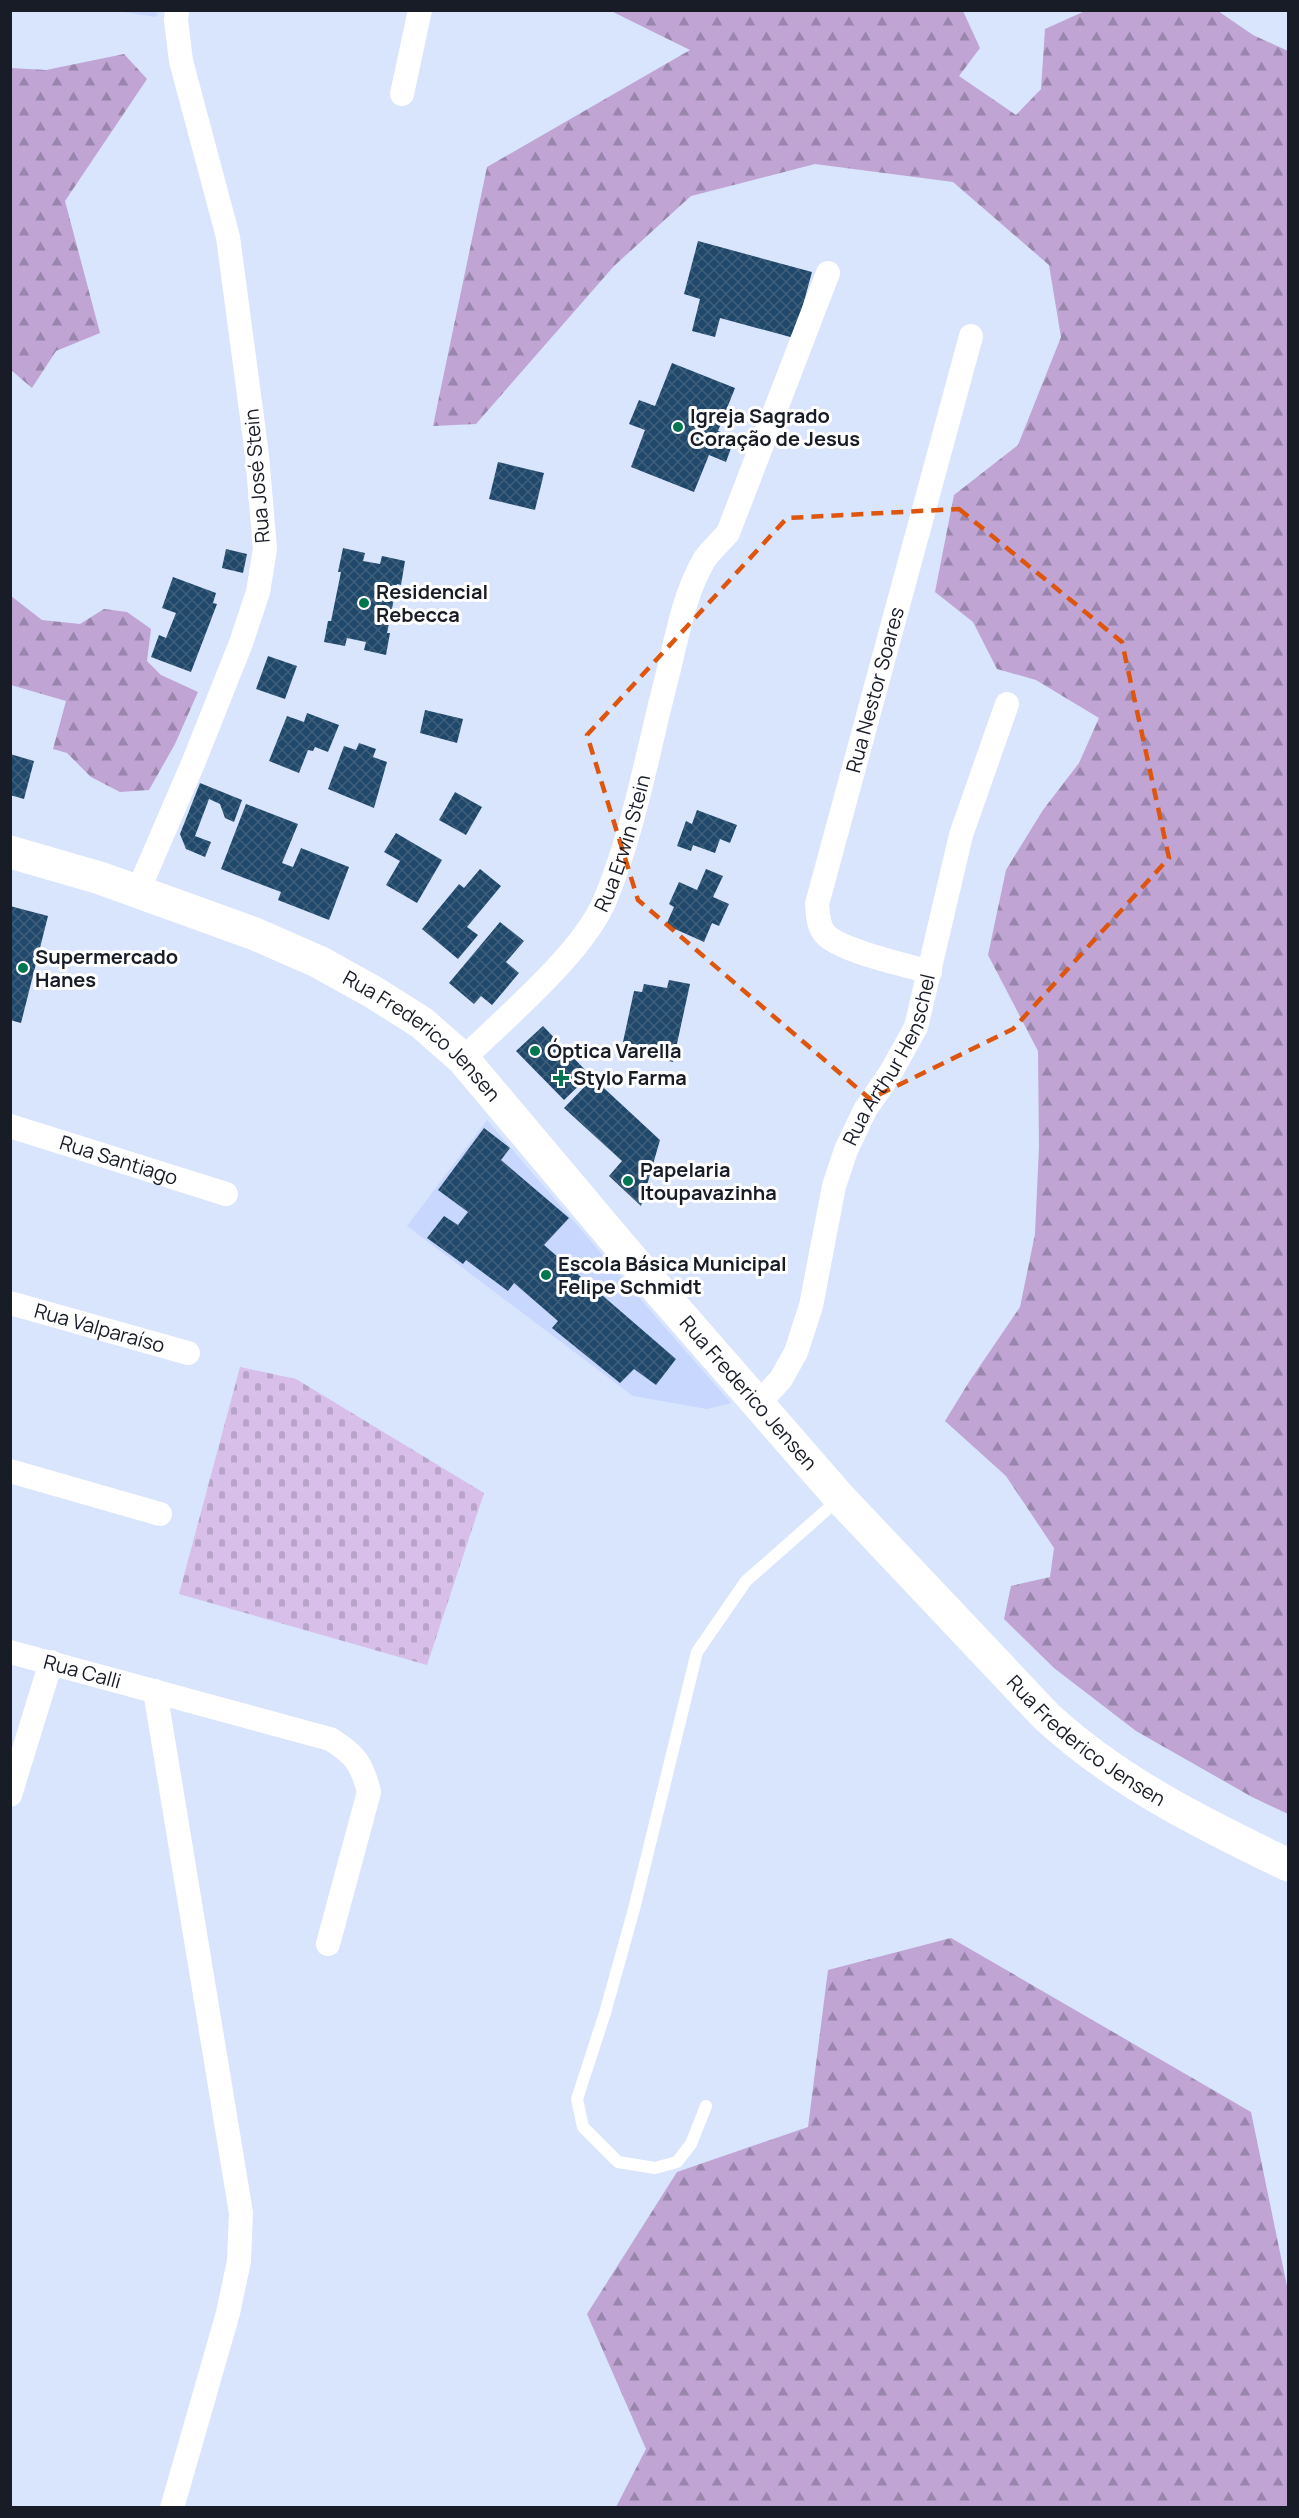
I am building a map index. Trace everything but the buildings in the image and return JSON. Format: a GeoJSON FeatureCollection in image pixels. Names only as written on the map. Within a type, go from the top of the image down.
{"type":"FeatureCollection","features":[{"type":"Feature","properties":{"kind":"main road","name":"Rua Frederico Jensen"},"geometry":{"type":"LineString","coordinates":[[10,852],[138,891],[255,934],[319,962],[422,1023],[463,1059],[840,1498],[1063,1731],[1130,1780],[1192,1817],[1288,1865]]}},
{"type":"Feature","properties":{"kind":"street","name":"Rua José Stein"},"geometry":{"type":"LineString","coordinates":[[138,891],[241,643],[258,592],[265,549],[257,454],[228,237],[186,80],[176,20],[177,10]]}},
{"type":"Feature","properties":{"kind":"street"},"geometry":{"type":"LineString","coordinates":[[402,94],[420,10]]}},
{"type":"Feature","properties":{"kind":"street","name":"Rua Erwin Stein"},"geometry":{"type":"LineString","coordinates":[[463,1059],[553,970],[585,934],[604,902],[620,859],[681,622],[695,579],[704,560],[728,533],[828,273]]}},
{"type":"Feature","properties":{"kind":"street","name":"Rua Nestor Soares"},"geometry":{"type":"LineString","coordinates":[[930,972],[843,946],[826,936],[819,925],[817,904],[971,336]]}},
{"type":"Feature","properties":{"kind":"street","name":"Rua Arthur Henschel"},"geometry":{"type":"LineString","coordinates":[[758,1405],[781,1379],[796,1352],[811,1306],[834,1186],[846,1150],[864,1110],[891,1072],[916,1027],[961,835],[1007,704]]}},
{"type":"Feature","properties":{"kind":"street","name":"Rua Santiago"},"geometry":{"type":"LineString","coordinates":[[10,1126],[226,1194]]}},
{"type":"Feature","properties":{"kind":"street","name":"Rua Valparaíso"},"geometry":{"type":"LineString","coordinates":[[10,1303],[188,1353]]}},
{"type":"Feature","properties":{"kind":"street"},"geometry":{"type":"LineString","coordinates":[[10,1471],[160,1514]]}},
{"type":"Feature","properties":{"kind":"street","name":"Rua Calli"},"geometry":{"type":"LineString","coordinates":[[10,1652],[330,1739],[348,1750],[363,1770],[369,1792],[328,1944]]}},
{"type":"Feature","properties":{"kind":"street"},"geometry":{"type":"LineString","coordinates":[[10,1795],[51,1662]]}},
{"type":"Feature","properties":{"kind":"street"},"geometry":{"type":"LineString","coordinates":[[155,1691],[241,2213],[239,2260],[228,2313],[172,2508]]}},
{"type":"Feature","properties":{"kind":"lane"},"geometry":{"type":"LineString","coordinates":[[706,2106],[691,2144],[677,2162],[655,2168],[618,2162],[583,2127],[577,2099],[605,2013],[634,1909],[697,1652],[746,1581],[840,1498]]}},
{"type":"Feature","properties":{"kind":"highlighted area"},"geometry":{"type":"Polygon","coordinates":[[[959,509],[1122,642],[1169,858],[1013,1029],[870,1099],[638,900],[587,735],[787,518],[959,509]]]}},
{"type":"Feature","properties":{"kind":"shaded area"},"geometry":{"type":"Polygon","coordinates":[[[158,10],[156,17],[117,11],[158,10]]]}},
{"type":"Feature","properties":{"kind":"shaded area","name":"Escola Básica Municipal Felipe Schmidt"},"geometry":{"type":"Polygon","coordinates":[[[487,1120],[731,1403],[707,1409],[633,1396],[407,1226],[487,1120]]]}},
{"type":"Feature","properties":{"kind":"green space"},"geometry":{"type":"Polygon","coordinates":[[[611,11],[963,11],[980,48],[959,76],[1016,115],[1041,89],[1045,29],[1085,11],[1218,11],[1253,35],[1288,51],[1288,1814],[1252,1797],[1136,1731],[1054,1668],[1004,1619],[1011,1586],[1050,1577],[1054,1548],[1006,1476],[945,1421],[1020,1307],[1035,1234],[1039,1147],[1038,1051],[988,955],[1006,870],[1043,810],[1079,763],[1099,718],[1036,680],[997,669],[973,622],[935,592],[954,495],[1018,445],[1061,337],[1049,265],[953,182],[815,164],[691,196],[614,266],[476,424],[433,426],[487,167],[690,50],[611,11]]]}},
{"type":"Feature","properties":{"kind":"green space"},"geometry":{"type":"Polygon","coordinates":[[[124,54],[147,79],[65,201],[100,333],[56,351],[32,388],[11,370],[11,68],[46,70],[124,54]]]}},
{"type":"Feature","properties":{"kind":"green space"},"geometry":{"type":"Polygon","coordinates":[[[11,596],[42,620],[80,624],[104,609],[127,612],[151,629],[147,661],[161,675],[198,692],[175,744],[149,790],[120,792],[91,777],[67,753],[53,749],[66,701],[11,685],[11,596]]]}},
{"type":"Feature","properties":{"kind":"green space"},"geometry":{"type":"Polygon","coordinates":[[[240,1367],[296,1379],[484,1493],[427,1665],[179,1594],[240,1367]]]}},
{"type":"Feature","properties":{"kind":"green space"},"geometry":{"type":"Polygon","coordinates":[[[951,1938],[1251,2112],[1288,2291],[1288,2507],[616,2507],[646,2449],[587,2314],[677,2172],[808,2127],[828,1970],[951,1938]]]}},
{"type":"Feature","properties":{"kind":"place","name":"Igreja Sagrado Coração de Jesus"},"geometry":{"type":"Point","coordinates":[678,427]}},
{"type":"Feature","properties":{"kind":"place","name":"Residencial Rebecca"},"geometry":{"type":"Point","coordinates":[364,603]}},
{"type":"Feature","properties":{"kind":"place","name":"Supermercado Hanes"},"geometry":{"type":"Point","coordinates":[23,968]}},
{"type":"Feature","properties":{"kind":"place","name":"Óptica Varella"},"geometry":{"type":"Point","coordinates":[535,1051]}},
{"type":"Feature","properties":{"kind":"place","name":"Stylo Farma"},"geometry":{"type":"Point","coordinates":[561,1078]}},
{"type":"Feature","properties":{"kind":"place","name":"Papelaria Itoupavazinha"},"geometry":{"type":"Point","coordinates":[628,1181]}},
{"type":"Feature","properties":{"kind":"place","name":"Escola Básica Municipal Felipe Schmidt"},"geometry":{"type":"Point","coordinates":[546,1275]}}]}
